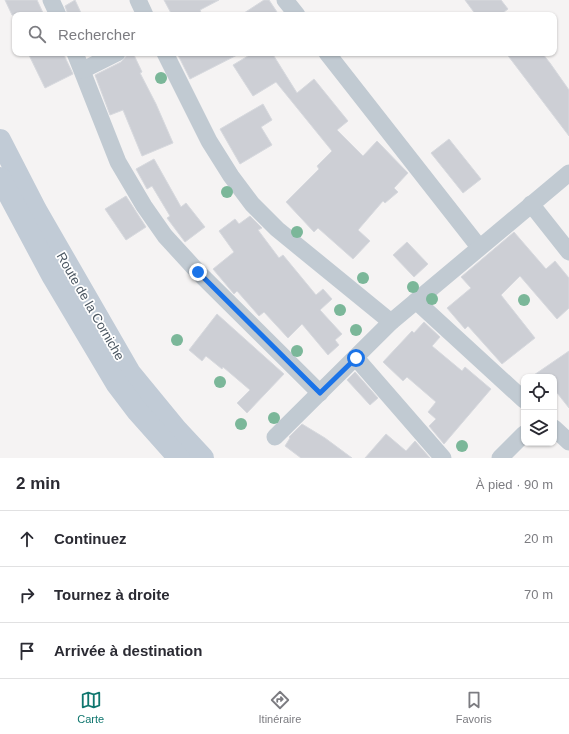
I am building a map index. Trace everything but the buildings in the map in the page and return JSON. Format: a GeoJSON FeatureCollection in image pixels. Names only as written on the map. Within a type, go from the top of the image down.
{"type":"FeatureCollection","features":[{"type":"Feature","properties":{"kind":"main road","name":"Route de la Corniche"},"geometry":{"type":"LineString","coordinates":[[0,140],[36,210],[130,373],[176,429],[203,458]]}},
{"type":"Feature","properties":{"kind":"main road","name":"Route de la Corniche"},"geometry":{"type":"LineString","coordinates":[[0,178],[53,277],[116,383],[138,412],[179,458]]}},
{"type":"Feature","properties":{"kind":"street"},"geometry":{"type":"LineString","coordinates":[[51,0],[57,12]]}},
{"type":"Feature","properties":{"kind":"street"},"geometry":{"type":"LineString","coordinates":[[138,0],[144,12]]}},
{"type":"Feature","properties":{"kind":"street"},"geometry":{"type":"LineString","coordinates":[[285,0],[295,12]]}},
{"type":"Feature","properties":{"kind":"street"},"geometry":{"type":"LineString","coordinates":[[76,56],[118,162],[144,206],[165,236],[198,272],[320,393]]}},
{"type":"Feature","properties":{"kind":"street"},"geometry":{"type":"LineString","coordinates":[[83,70],[111,56]]}},
{"type":"Feature","properties":{"kind":"street"},"geometry":{"type":"LineString","coordinates":[[166,56],[208,141],[252,204],[277,229],[391,322]]}},
{"type":"Feature","properties":{"kind":"street"},"geometry":{"type":"LineString","coordinates":[[329,56],[479,247]]}},
{"type":"Feature","properties":{"kind":"street"},"geometry":{"type":"LineString","coordinates":[[275,437],[391,322],[530,204],[569,173]]}},
{"type":"Feature","properties":{"kind":"street"},"geometry":{"type":"LineString","coordinates":[[530,204],[569,252]]}},
{"type":"Feature","properties":{"kind":"street"},"geometry":{"type":"LineString","coordinates":[[416,300],[521,397]]}},
{"type":"Feature","properties":{"kind":"street"},"geometry":{"type":"LineString","coordinates":[[356,358],[443,458]]}},
{"type":"Feature","properties":{"kind":"street"},"geometry":{"type":"LineString","coordinates":[[557,431],[569,442]]}},
{"type":"Feature","properties":{"kind":"street"},"geometry":{"type":"LineString","coordinates":[[500,458],[521,437]]}},
{"type":"Feature","properties":{"kind":"route"},"geometry":{"type":"LineString","coordinates":[[198,272],[320,393],[356,358]]}}]}
